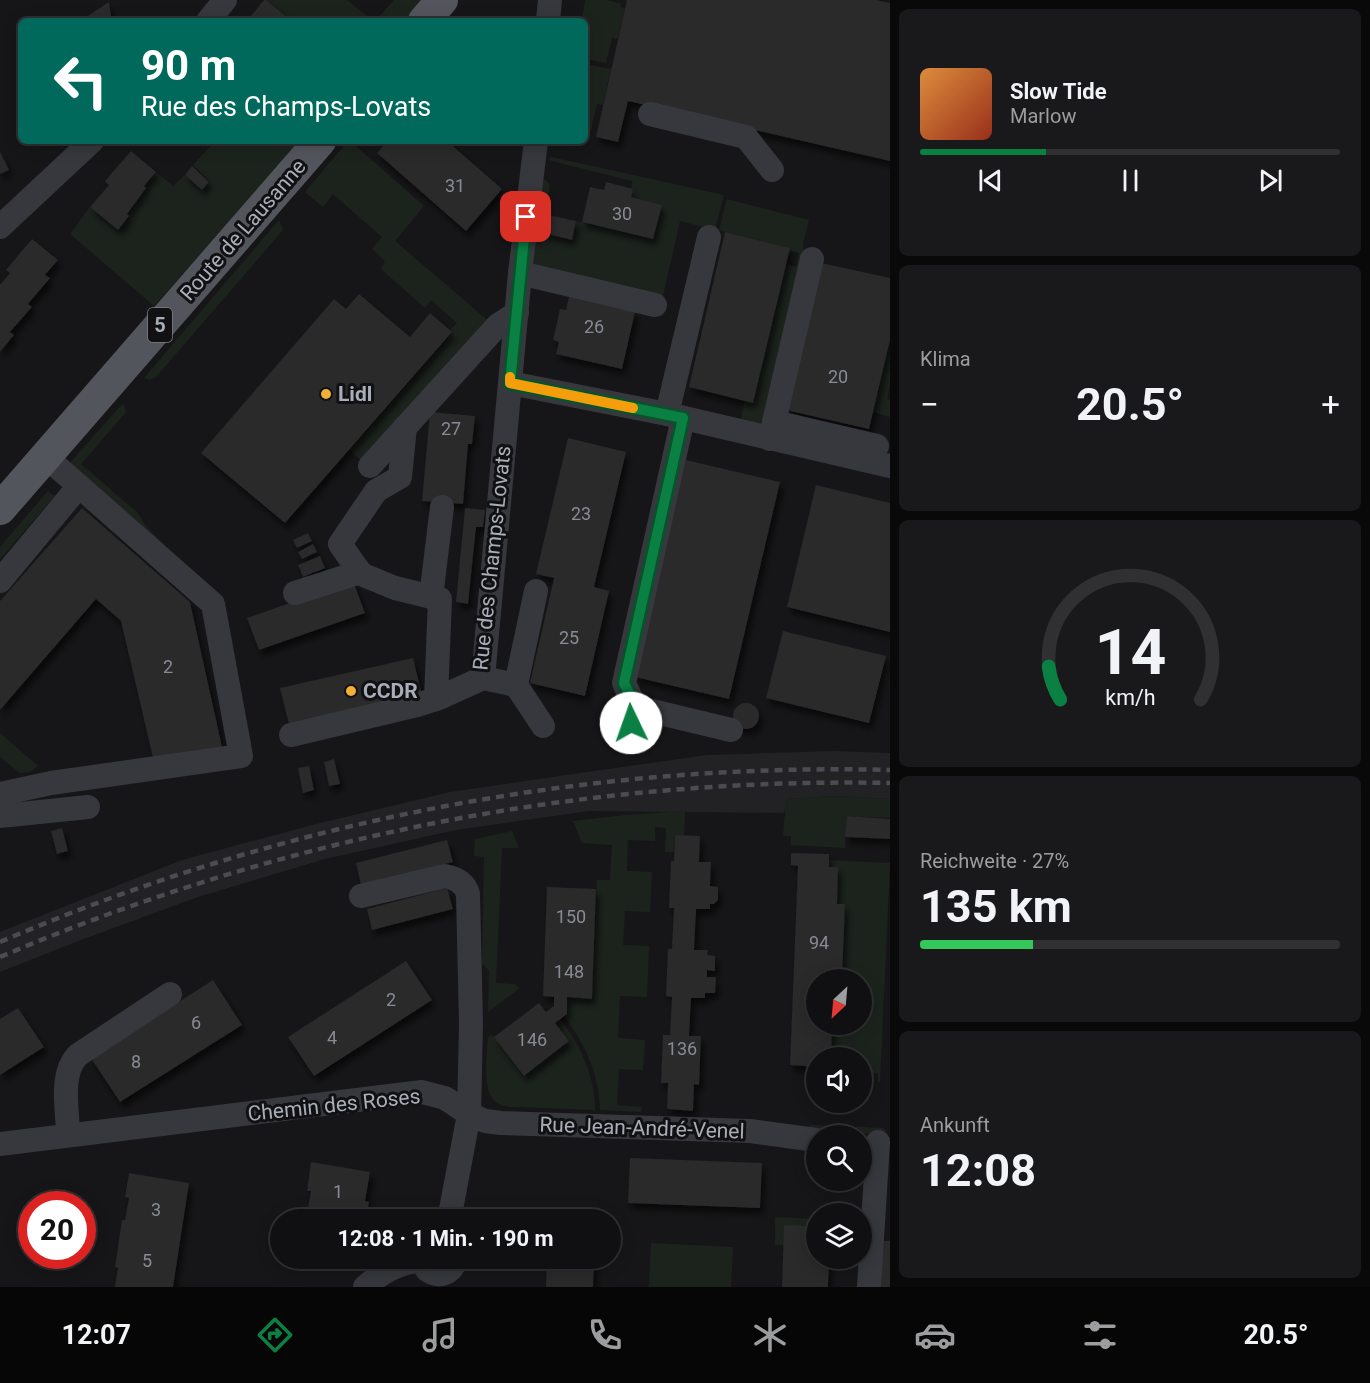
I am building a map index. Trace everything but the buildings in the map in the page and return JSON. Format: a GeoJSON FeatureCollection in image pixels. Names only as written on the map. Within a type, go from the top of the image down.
{"type":"FeatureCollection","features":[{"type":"Feature","properties":{"kind":"main road"},"geometry":{"type":"LineString","coordinates":[[427,18],[442,0]]}},
{"type":"Feature","properties":{"kind":"main road","name":"Route de Lausanne"},"geometry":{"type":"LineString","coordinates":[[0,509],[317,144]]}},
{"type":"Feature","properties":{"kind":"street"},"geometry":{"type":"LineString","coordinates":[[210,18],[225,0]]}},
{"type":"Feature","properties":{"kind":"street"},"geometry":{"type":"LineString","coordinates":[[548,18],[550,0]]}},
{"type":"Feature","properties":{"kind":"street"},"geometry":{"type":"LineString","coordinates":[[650,114],[746,137],[772,170]]}},
{"type":"Feature","properties":{"kind":"street"},"geometry":{"type":"LineString","coordinates":[[0,227],[89,144]]}},
{"type":"Feature","properties":{"kind":"street","name":"Rue des Champs-Lovats"},"geometry":{"type":"LineString","coordinates":[[291,735],[402,710],[436,699],[483,678],[520,273],[536,144]]}},
{"type":"Feature","properties":{"kind":"street"},"geometry":{"type":"LineString","coordinates":[[627,739],[636,707],[624,683],[709,237]]}},
{"type":"Feature","properties":{"kind":"street"},"geometry":{"type":"LineString","coordinates":[[772,431],[812,260]]}},
{"type":"Feature","properties":{"kind":"street"},"geometry":{"type":"LineString","coordinates":[[520,273],[656,305]]}},
{"type":"Feature","properties":{"kind":"street"},"geometry":{"type":"LineString","coordinates":[[370,466],[498,325],[517,313]]}},
{"type":"Feature","properties":{"kind":"street"},"geometry":{"type":"LineString","coordinates":[[510,383],[675,416],[877,446]]}},
{"type":"Feature","properties":{"kind":"street"},"geometry":{"type":"LineString","coordinates":[[405,428],[400,477],[376,491],[340,544],[360,572],[395,588],[440,599],[436,699]]}},
{"type":"Feature","properties":{"kind":"street"},"geometry":{"type":"LineString","coordinates":[[772,431],[890,466]]}},
{"type":"Feature","properties":{"kind":"street"},"geometry":{"type":"LineString","coordinates":[[0,794],[51,783],[241,756],[213,604],[46,457]]}},
{"type":"Feature","properties":{"kind":"street"},"geometry":{"type":"LineString","coordinates":[[0,580],[79,486]]}},
{"type":"Feature","properties":{"kind":"street"},"geometry":{"type":"LineString","coordinates":[[431,597],[442,507]]}},
{"type":"Feature","properties":{"kind":"street"},"geometry":{"type":"LineString","coordinates":[[296,593],[360,572]]}},
{"type":"Feature","properties":{"kind":"street"},"geometry":{"type":"LineString","coordinates":[[516,685],[536,591]]}},
{"type":"Feature","properties":{"kind":"street"},"geometry":{"type":"LineString","coordinates":[[483,678],[516,685],[543,726]]}},
{"type":"Feature","properties":{"kind":"street"},"geometry":{"type":"LineString","coordinates":[[636,707],[731,730]]}},
{"type":"Feature","properties":{"kind":"street"},"geometry":{"type":"LineString","coordinates":[[0,816],[88,807]]}},
{"type":"Feature","properties":{"kind":"street"},"geometry":{"type":"LineString","coordinates":[[361,896],[445,876],[453,877],[466,888],[468,894],[469,1114],[451,1209]]}},
{"type":"Feature","properties":{"kind":"street"},"geometry":{"type":"LineString","coordinates":[[68,1136],[67,1076],[72,1060],[170,994]]}},
{"type":"Feature","properties":{"kind":"street","name":"Chemin des Roses"},"geometry":{"type":"LineString","coordinates":[[0,1144],[422,1092],[444,1098],[469,1114]]}},
{"type":"Feature","properties":{"kind":"street","name":"Rue Jean-André-Venel"},"geometry":{"type":"LineString","coordinates":[[469,1114],[485,1121],[510,1124],[750,1131],[806,1139]]}},
{"type":"Feature","properties":{"kind":"street"},"geometry":{"type":"LineString","coordinates":[[869,1287],[877,1144]]}},
{"type":"Feature","properties":{"kind":"street"},"geometry":{"type":"LineString","coordinates":[[365,1287],[389,1269]]}},
{"type":"Feature","properties":{"kind":"street"},"geometry":{"type":"LineString","coordinates":[[427,1269],[432,1274],[442,1275],[455,1272]]}},
{"type":"Feature","properties":{"kind":"shaded area"},"geometry":{"type":"Polygon","coordinates":[[[266,0],[347,0],[369,18],[290,18],[266,0]]]}},
{"type":"Feature","properties":{"kind":"shaded area"},"geometry":{"type":"Polygon","coordinates":[[[394,0],[426,0],[410,18],[378,18],[394,0]]]}},
{"type":"Feature","properties":{"kind":"shaded area"},"geometry":{"type":"Polygon","coordinates":[[[585,0],[607,0],[621,4],[620,7],[625,8],[618,39],[612,38],[606,63],[588,60],[588,18],[582,18],[585,0]]]}},
{"type":"Feature","properties":{"kind":"shaded area"},"geometry":{"type":"Polygon","coordinates":[[[588,65],[611,69],[603,105],[597,104],[591,130],[588,130],[588,65]]]}},
{"type":"Feature","properties":{"kind":"shaded area"},"geometry":{"type":"Polygon","coordinates":[[[212,144],[299,144],[154,306],[70,234],[90,207],[118,230],[129,217],[127,214],[146,188],[144,186],[156,172],[173,186],[185,175],[202,190],[210,182],[193,165],[212,144]]]}},
{"type":"Feature","properties":{"kind":"shaded area"},"geometry":{"type":"Polygon","coordinates":[[[345,144],[353,144],[424,206],[395,241],[492,324],[364,463],[350,450],[452,333],[450,330],[457,323],[431,300],[425,308],[381,269],[385,261],[372,249],[382,237],[333,194],[323,207],[305,192],[345,144]]]}},
{"type":"Feature","properties":{"kind":"shaded area"},"geometry":{"type":"Polygon","coordinates":[[[551,157],[724,195],[715,230],[680,221],[663,296],[532,263],[542,179],[546,180],[550,186],[544,213],[548,215],[544,233],[571,240],[576,221],[653,239],[661,205],[631,197],[632,181],[548,160],[551,157]]]}},
{"type":"Feature","properties":{"kind":"shaded area"},"geometry":{"type":"Polygon","coordinates":[[[727,199],[809,220],[803,243],[804,259],[769,408],[758,427],[740,422],[745,401],[753,402],[786,264],[796,267],[799,253],[789,248],[719,230],[727,199]]]}},
{"type":"Feature","properties":{"kind":"shaded area"},"geometry":{"type":"Polygon","coordinates":[[[279,220],[283,230],[156,377],[150,380],[144,378],[279,220]]]}},
{"type":"Feature","properties":{"kind":"shaded area"},"geometry":{"type":"Polygon","coordinates":[[[890,341],[890,385],[887,399],[890,400],[890,417],[873,412],[890,341]]]}},
{"type":"Feature","properties":{"kind":"shaded area"},"geometry":{"type":"Polygon","coordinates":[[[123,403],[126,412],[81,464],[138,513],[145,525],[170,551],[70,463],[123,403]]]}},
{"type":"Feature","properties":{"kind":"shaded area"},"geometry":{"type":"Polygon","coordinates":[[[48,491],[55,496],[0,559],[0,547],[48,491]]]}},
{"type":"Feature","properties":{"kind":"shaded area"},"geometry":{"type":"Polygon","coordinates":[[[0,733],[38,766],[29,772],[20,773],[0,757],[0,733]]]}},
{"type":"Feature","properties":{"kind":"shaded area"},"geometry":{"type":"Polygon","coordinates":[[[834,751],[890,753],[890,799],[833,796],[787,799],[784,813],[589,811],[456,830],[325,859],[198,897],[0,972],[0,932],[182,860],[316,824],[450,792],[707,755],[834,751]]]}},
{"type":"Feature","properties":{"kind":"shaded area"},"geometry":{"type":"Polygon","coordinates":[[[833,796],[890,799],[890,818],[847,816],[845,848],[791,845],[791,836],[783,836],[786,799],[833,796]]]}},
{"type":"Feature","properties":{"kind":"shaded area"},"geometry":{"type":"Polygon","coordinates":[[[685,811],[684,836],[675,835],[674,852],[665,852],[666,828],[655,827],[655,841],[628,840],[627,871],[652,872],[650,912],[625,911],[623,945],[649,946],[647,997],[620,996],[618,1038],[645,1040],[643,1070],[619,1069],[617,1105],[642,1107],[641,1112],[600,1110],[597,1084],[590,1060],[564,1016],[567,1014],[567,997],[592,998],[597,880],[610,880],[612,845],[582,843],[573,821],[685,811]]]}},
{"type":"Feature","properties":{"kind":"shaded area"},"geometry":{"type":"Polygon","coordinates":[[[512,831],[519,848],[502,848],[496,983],[514,984],[520,988],[488,1012],[489,970],[482,964],[484,857],[474,856],[475,839],[512,831]]]}},
{"type":"Feature","properties":{"kind":"shaded area"},"geometry":{"type":"Polygon","coordinates":[[[829,860],[890,863],[880,1082],[878,1082],[878,1073],[872,1073],[872,1047],[831,1047],[832,1035],[872,1035],[872,969],[842,969],[845,905],[837,904],[838,868],[829,867],[829,860]]]}},
{"type":"Feature","properties":{"kind":"shaded area"},"geometry":{"type":"Polygon","coordinates":[[[560,1019],[585,1062],[592,1085],[595,1110],[509,1107],[497,1103],[492,1098],[487,1082],[488,1037],[491,1035],[494,1037],[524,1076],[569,1041],[555,1023],[560,1019]]]}},
{"type":"Feature","properties":{"kind":"shaded area"},"geometry":{"type":"Polygon","coordinates":[[[872,1128],[883,1128],[886,1131],[883,1134],[872,1134],[872,1128]]]}},
{"type":"Feature","properties":{"kind":"shaded area"},"geometry":{"type":"Polygon","coordinates":[[[775,1217],[806,1219],[806,1226],[785,1225],[784,1245],[775,1245],[775,1217]]]}},
{"type":"Feature","properties":{"kind":"shaded area"},"geometry":{"type":"Polygon","coordinates":[[[651,1243],[733,1247],[731,1287],[649,1287],[651,1243]]]}},
{"type":"Feature","properties":{"kind":"railway"},"geometry":{"type":"LineString","coordinates":[[0,942],[106,900],[214,863],[324,833],[436,808],[548,789],[662,777],[776,770],[890,770]]}},
{"type":"Feature","properties":{"kind":"railway"},"geometry":{"type":"LineString","coordinates":[[0,957],[107,915],[215,878],[325,848],[436,823],[548,804],[662,791],[775,784],[890,783]]}},
{"type":"Feature","properties":{"kind":"slow traffic"},"geometry":{"type":"LineString","coordinates":[[510,377],[510,383],[633,408]]}},
{"type":"Feature","properties":{"kind":"place","name":"Lidl"},"geometry":{"type":"Point","coordinates":[326,394]}},
{"type":"Feature","properties":{"kind":"place","name":"CCDR"},"geometry":{"type":"Point","coordinates":[351,691]}},
{"type":"Feature","properties":{"kind":"route"},"geometry":{"type":"LineString","coordinates":[[526,217],[510,383],[683,418],[624,683],[636,707],[631,723]]}}]}
